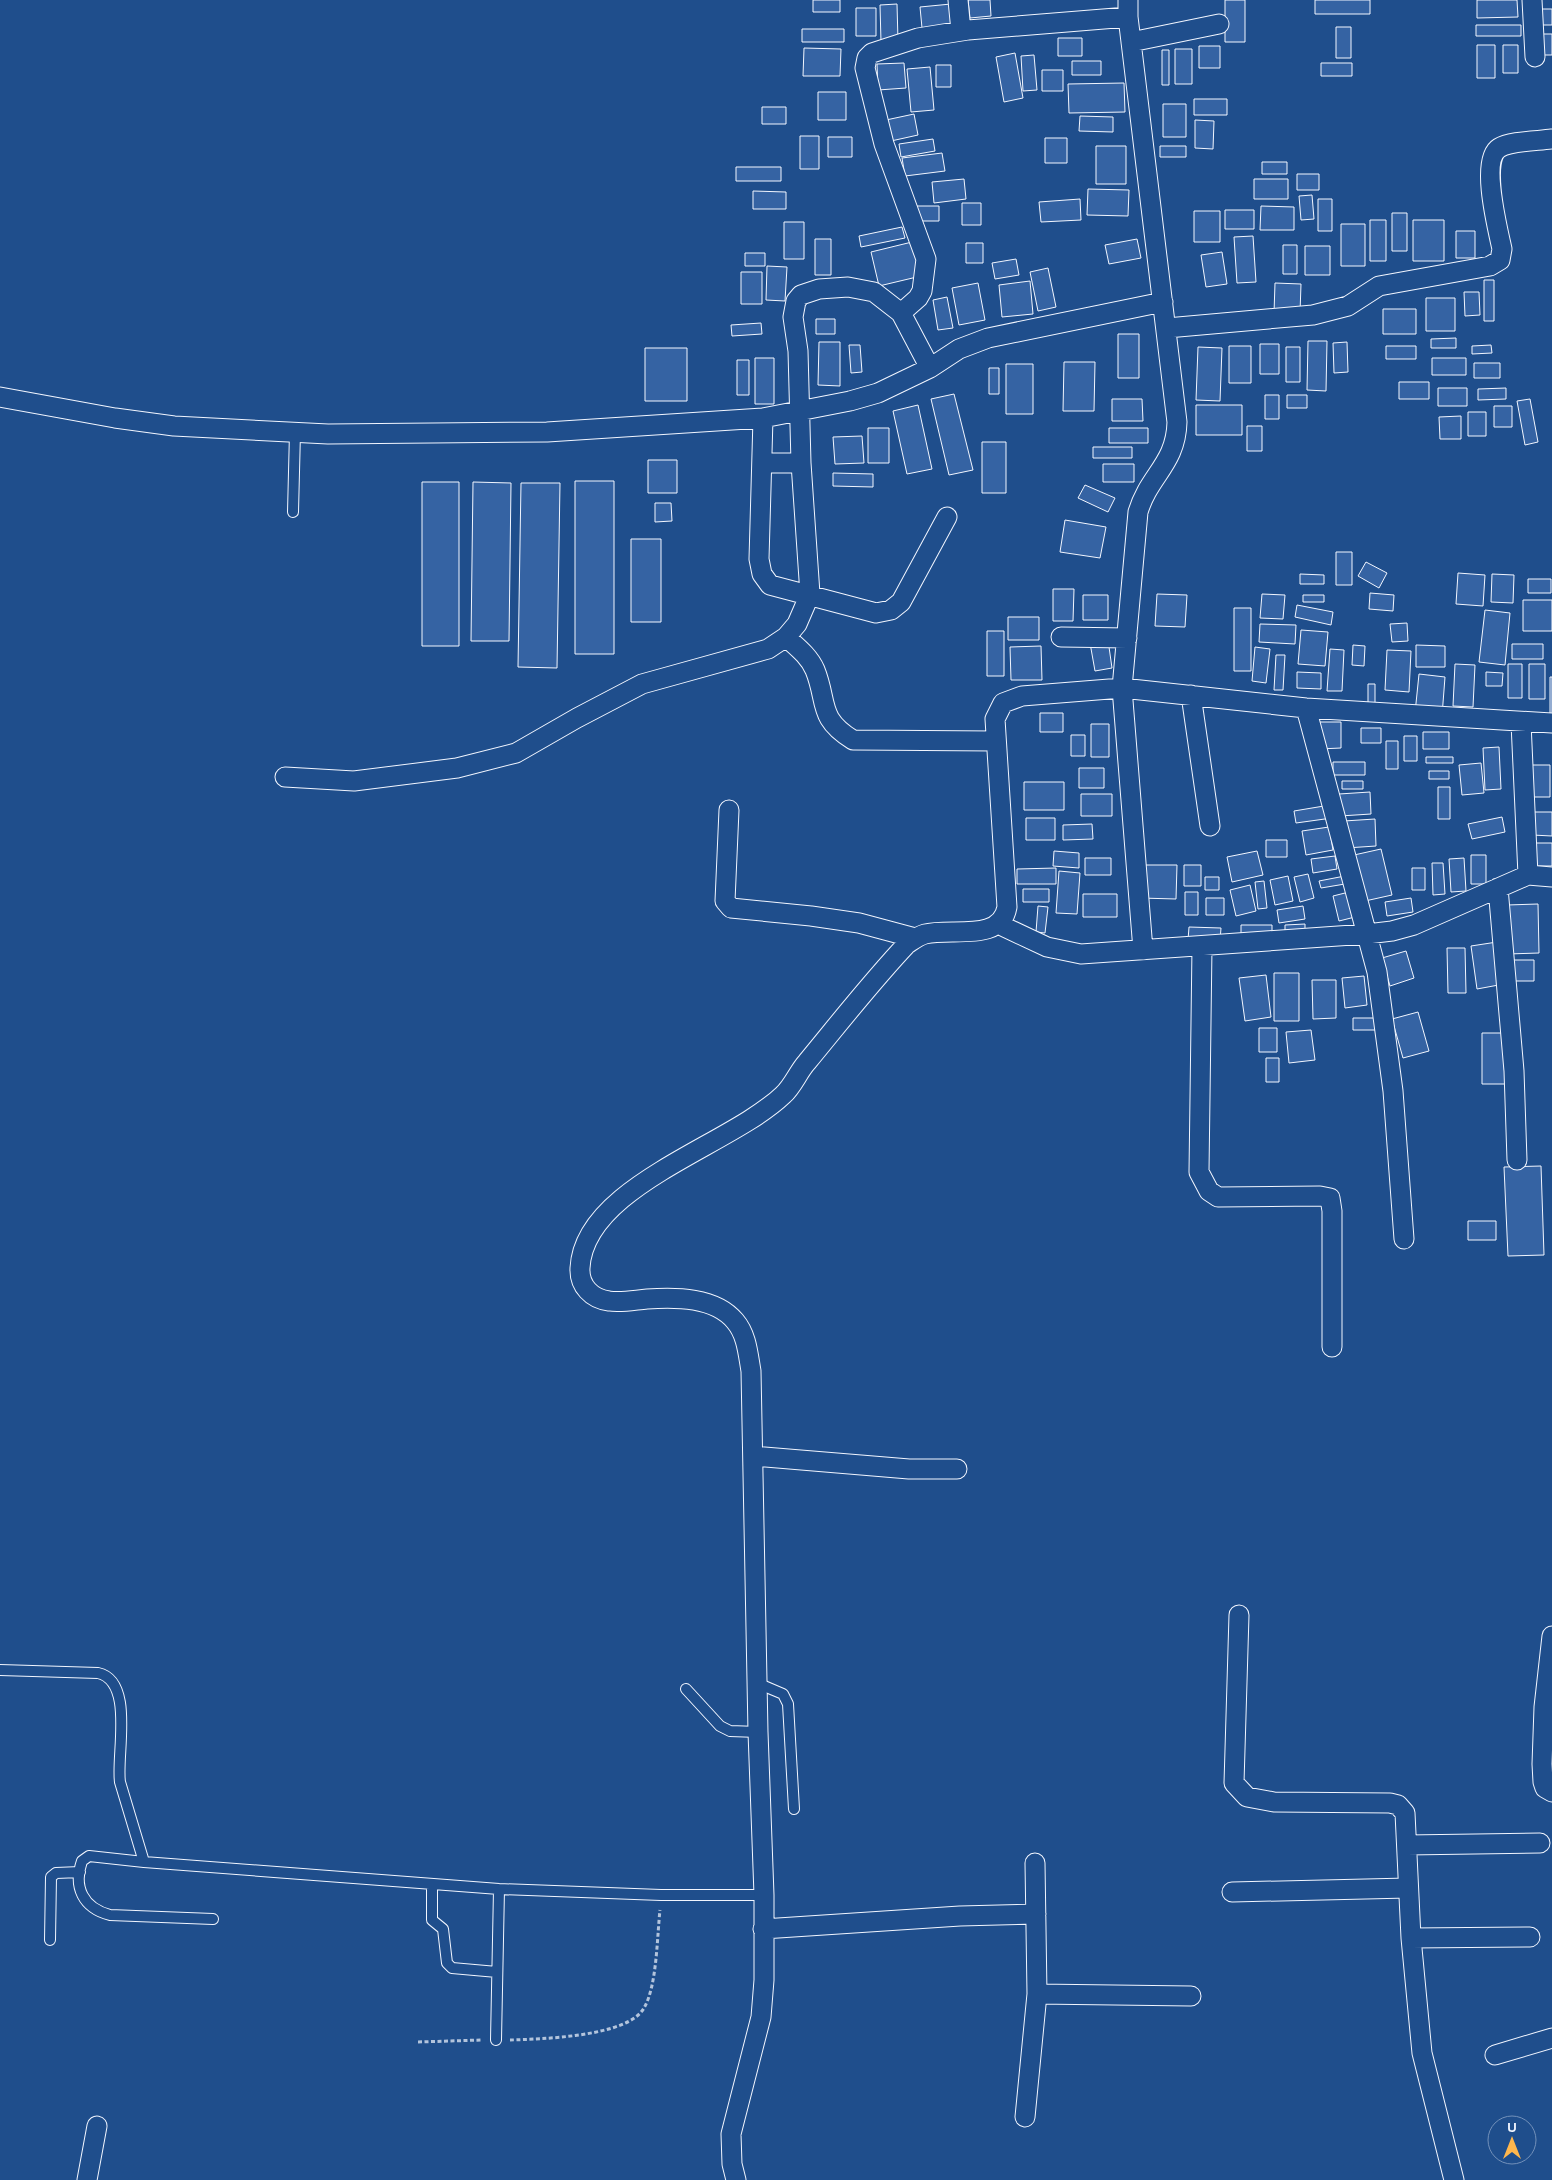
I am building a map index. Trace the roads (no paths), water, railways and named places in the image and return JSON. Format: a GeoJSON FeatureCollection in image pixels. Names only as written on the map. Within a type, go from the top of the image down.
{"type":"FeatureCollection","features":[{"type":"Feature","properties":{"kind":"street"},"geometry":{"type":"LineString","coordinates":[[958,0],[961,31]]}},
{"type":"Feature","properties":{"kind":"street"},"geometry":{"type":"LineString","coordinates":[[1532,0],[1535,56]]}},
{"type":"Feature","properties":{"kind":"street"},"geometry":{"type":"LineString","coordinates":[[901,313],[918,298],[922,291],[926,259],[884,144],[865,68],[867,58],[872,53],[918,38],[1128,9],[1177,422],[1176,438],[1169,459],[1147,490],[1138,512],[1122,688],[1143,950]]}},
{"type":"Feature","properties":{"kind":"street"},"geometry":{"type":"LineString","coordinates":[[1131,42],[1219,24]]}},
{"type":"Feature","properties":{"kind":"street"},"geometry":{"type":"LineString","coordinates":[[1167,328],[1313,315],[1348,306],[1379,286],[1490,266],[1500,260],[1502,249],[1490,180],[1489,168],[1493,156],[1497,149],[1507,145],[1552,139]]}},
{"type":"Feature","properties":{"kind":"street"},"geometry":{"type":"LineString","coordinates":[[285,777],[354,781],[457,768],[516,753],[642,684],[768,650],[786,637],[797,624],[810,594],[801,463],[798,351],[793,309],[796,301],[801,295],[819,289],[860,288],[874,292],[901,313],[930,368]]}},
{"type":"Feature","properties":{"kind":"street"},"geometry":{"type":"LineString","coordinates":[[0,397],[115,418],[174,426],[328,434],[547,432],[763,418],[850,402],[878,393],[930,368],[959,349],[988,338],[1163,302]]}},
{"type":"Feature","properties":{"kind":"street"},"geometry":{"type":"LineString","coordinates":[[763,418],[763,463],[758,559],[762,574],[770,585],[810,594],[876,613],[891,610],[901,602],[947,517]]}},
{"type":"Feature","properties":{"kind":"street"},"geometry":{"type":"LineString","coordinates":[[763,463],[801,463]]}},
{"type":"Feature","properties":{"kind":"street"},"geometry":{"type":"LineString","coordinates":[[786,637],[804,653],[815,669],[825,713],[839,732],[853,740],[995,742]]}},
{"type":"Feature","properties":{"kind":"street"},"geometry":{"type":"LineString","coordinates":[[1061,637],[1127,638]]}},
{"type":"Feature","properties":{"kind":"street"},"geometry":{"type":"LineString","coordinates":[[736,2180],[732,2164],[731,2134],[761,2017],[764,1980],[764,1895],[758,1732],[751,1371],[744,1334],[736,1321],[714,1305],[675,1299],[608,1301],[591,1295],[582,1285],[579,1271],[581,1256],[600,1218],[650,1177],[759,1115],[784,1094],[810,1059],[898,954],[915,938],[930,933],[988,929],[998,924],[1006,913],[1007,907],[995,742],[995,719],[1003,703],[1022,696],[1122,688],[1306,708],[1521,723],[1552,723]]}},
{"type":"Feature","properties":{"kind":"street"},"geometry":{"type":"LineString","coordinates":[[1191,695],[1210,826]]}},
{"type":"Feature","properties":{"kind":"street"},"geometry":{"type":"LineString","coordinates":[[1306,708],[1377,972],[1393,1091],[1404,1239]]}},
{"type":"Feature","properties":{"kind":"street"},"geometry":{"type":"LineString","coordinates":[[1521,723],[1528,875]]}},
{"type":"Feature","properties":{"kind":"street"},"geometry":{"type":"LineString","coordinates":[[729,810],[724,901],[731,908],[859,923],[915,938]]}},
{"type":"Feature","properties":{"kind":"street"},"geometry":{"type":"LineString","coordinates":[[998,924],[1033,942],[1063,952],[1080,954],[1367,934],[1414,925],[1528,875],[1552,877]]}},
{"type":"Feature","properties":{"kind":"street"},"geometry":{"type":"LineString","coordinates":[[1498,888],[1514,1072],[1517,1160]]}},
{"type":"Feature","properties":{"kind":"street"},"geometry":{"type":"LineString","coordinates":[[1202,947],[1199,1172],[1209,1191],[1218,1197],[1320,1196],[1330,1198],[1332,1211],[1332,1347]]}},
{"type":"Feature","properties":{"kind":"street"},"geometry":{"type":"LineString","coordinates":[[752,1456],[909,1469],[956,1469]]}},
{"type":"Feature","properties":{"kind":"street"},"geometry":{"type":"LineString","coordinates":[[1239,1615],[1234,1783],[1247,1797],[1274,1802],[1390,1803],[1398,1806],[1405,1813],[1411,1938],[1422,2053],[1454,2180]]}},
{"type":"Feature","properties":{"kind":"street"},"geometry":{"type":"LineString","coordinates":[[1552,1636],[1544,1707],[1542,1764],[1545,1788],[1552,1792]]}},
{"type":"Feature","properties":{"kind":"street"},"geometry":{"type":"LineString","coordinates":[[1407,1845],[1540,1843]]}},
{"type":"Feature","properties":{"kind":"street"},"geometry":{"type":"LineString","coordinates":[[1025,2117],[1037,1994],[1035,1863]]}},
{"type":"Feature","properties":{"kind":"street"},"geometry":{"type":"LineString","coordinates":[[1232,1892],[1408,1888]]}},
{"type":"Feature","properties":{"kind":"street"},"geometry":{"type":"LineString","coordinates":[[763,1929],[960,1916],[1036,1914]]}},
{"type":"Feature","properties":{"kind":"street"},"geometry":{"type":"LineString","coordinates":[[1411,1938],[1530,1937]]}},
{"type":"Feature","properties":{"kind":"street"},"geometry":{"type":"LineString","coordinates":[[1037,1994],[1191,1996]]}},
{"type":"Feature","properties":{"kind":"street"},"geometry":{"type":"LineString","coordinates":[[1495,2055],[1552,2038]]}},
{"type":"Feature","properties":{"kind":"street"},"geometry":{"type":"LineString","coordinates":[[87,2180],[96,2126]]}},
{"type":"Feature","properties":{"kind":"lane"},"geometry":{"type":"LineString","coordinates":[[294,432],[294,512]]}},
{"type":"Feature","properties":{"kind":"lane"},"geometry":{"type":"LineString","coordinates":[[0,1670],[98,1673],[106,1675],[111,1679],[119,1699],[121,1718],[118,1771],[144,1862]]}},
{"type":"Feature","properties":{"kind":"lane"},"geometry":{"type":"LineString","coordinates":[[757,1683],[783,1694],[788,1704],[794,1809]]}},
{"type":"Feature","properties":{"kind":"lane"},"geometry":{"type":"LineString","coordinates":[[686,1689],[720,1726],[730,1730],[758,1732]]}},
{"type":"Feature","properties":{"kind":"lane"},"geometry":{"type":"LineString","coordinates":[[213,1919],[97,1912],[83,1898],[80,1872],[82,1861],[89,1856],[144,1862],[499,1889],[662,1895],[764,1895]]}},
{"type":"Feature","properties":{"kind":"lane"},"geometry":{"type":"LineString","coordinates":[[50,1940],[51,1876],[56,1873],[80,1872]]}},
{"type":"Feature","properties":{"kind":"lane"},"geometry":{"type":"LineString","coordinates":[[432,1885],[432,1920],[443,1929],[447,1963],[452,1968],[497,1972]]}},
{"type":"Feature","properties":{"kind":"lane"},"geometry":{"type":"LineString","coordinates":[[496,2040],[499,1889]]}}]}
